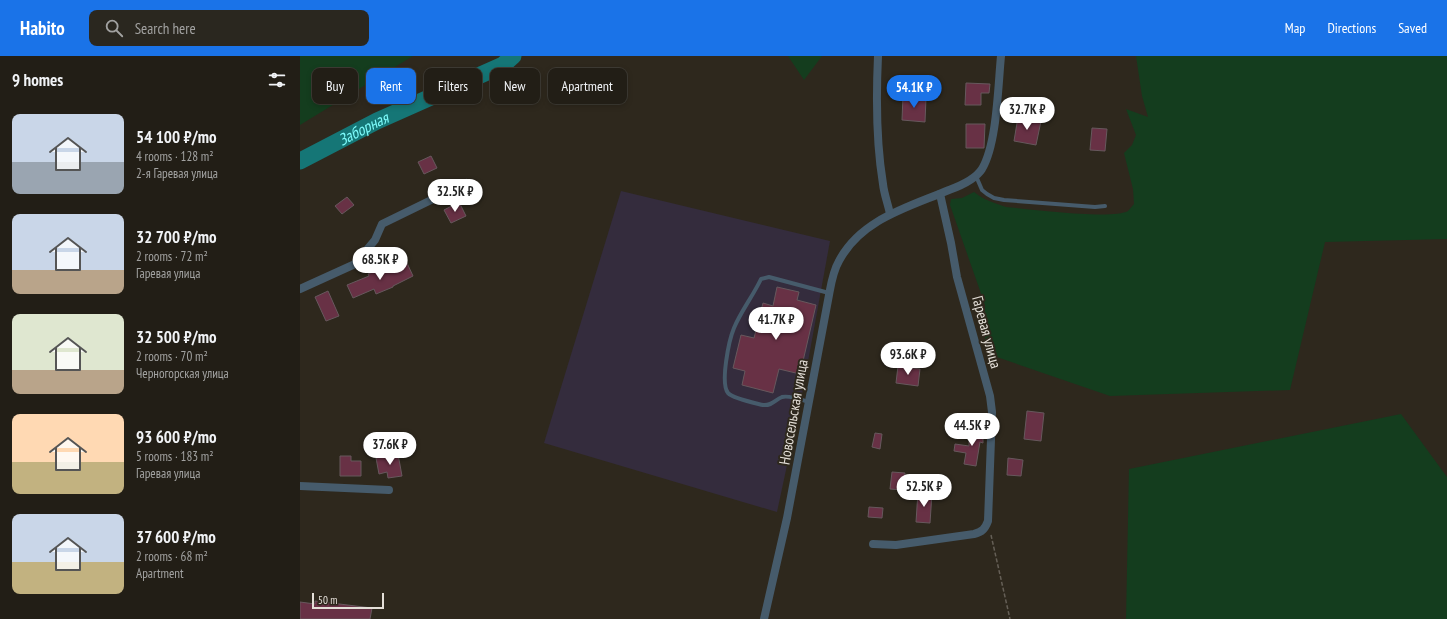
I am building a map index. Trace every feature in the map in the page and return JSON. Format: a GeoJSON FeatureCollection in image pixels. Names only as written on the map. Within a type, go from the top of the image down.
{"type":"FeatureCollection","features":[{"type":"Feature","properties":{"kind":"street"},"geometry":{"type":"LineString","coordinates":[[878,56],[876,87],[878,142],[883,186],[890,214]]}},
{"type":"Feature","properties":{"kind":"street"},"geometry":{"type":"LineString","coordinates":[[940,194],[955,188],[976,176],[982,169],[990,147],[993,132],[1001,56]]}},
{"type":"Feature","properties":{"kind":"street"},"geometry":{"type":"LineString","coordinates":[[300,289],[355,264],[375,240],[382,224],[466,183]]}},
{"type":"Feature","properties":{"kind":"street","name":"Новосельская улица"},"geometry":{"type":"LineString","coordinates":[[764,619],[787,518],[829,293],[838,262],[845,251],[865,230],[890,214],[940,194]]}},
{"type":"Feature","properties":{"kind":"street","name":"Гаревая улица"},"geometry":{"type":"LineString","coordinates":[[940,194],[957,277],[991,404],[992,434],[989,464],[988,521]]}},
{"type":"Feature","properties":{"kind":"street"},"geometry":{"type":"LineString","coordinates":[[300,486],[389,490]]}},
{"type":"Feature","properties":{"kind":"street"},"geometry":{"type":"LineString","coordinates":[[873,544],[896,545],[974,534],[982,532],[988,521]]}},
{"type":"Feature","properties":{"kind":"lane"},"geometry":{"type":"LineString","coordinates":[[976,176],[982,190],[987,194],[1004,200],[1095,207],[1105,206]]}},
{"type":"Feature","properties":{"kind":"lane"},"geometry":{"type":"LineString","coordinates":[[809,402],[786,396],[768,405],[740,399],[728,393],[725,387],[724,376],[734,329],[761,279],[769,278],[829,293]]}},
{"type":"Feature","properties":{"kind":"path"},"geometry":{"type":"LineString","coordinates":[[988,521],[1010,619]]}},
{"type":"Feature","properties":{"kind":"shaded area"},"geometry":{"type":"Polygon","coordinates":[[[621,191],[830,241],[801,400],[777,512],[544,443],[621,191]]]}},
{"type":"Feature","properties":{"kind":"green space"},"geometry":{"type":"Polygon","coordinates":[[[300,56],[413,56],[393,68],[366,68],[366,85],[358,90],[358,68],[312,68],[312,104],[334,104],[300,125],[300,56]]]}},
{"type":"Feature","properties":{"kind":"green space"},"geometry":{"type":"Polygon","coordinates":[[[788,56],[822,56],[804,80],[788,56]]]}},
{"type":"Feature","properties":{"kind":"green space"},"geometry":{"type":"Polygon","coordinates":[[[1136,56],[1447,56],[1447,239],[1325,242],[1290,390],[1110,396],[985,353],[985,305],[950,205],[951,199],[962,198],[974,192],[993,203],[1006,207],[1050,212],[1088,214],[1119,213],[1128,211],[1134,204],[1133,189],[1124,153],[1132,145],[1136,135],[1126,109],[1148,117],[1142,96],[1136,56]]]}},
{"type":"Feature","properties":{"kind":"green space"},"geometry":{"type":"Polygon","coordinates":[[[1401,414],[1447,477],[1447,619],[1126,619],[1129,469],[1401,414]]]}},
{"type":"Feature","properties":{"kind":"building"},"geometry":{"type":"Polygon","coordinates":[[[966,83],[990,84],[989,93],[981,93],[981,105],[965,105],[966,83]]]}},
{"type":"Feature","properties":{"kind":"building"},"geometry":{"type":"Polygon","coordinates":[[[903,96],[926,98],[925,122],[902,120],[903,96]]]}},
{"type":"Feature","properties":{"kind":"building"},"geometry":{"type":"Polygon","coordinates":[[[1018,117],[1041,121],[1036,145],[1014,141],[1018,117]]]}},
{"type":"Feature","properties":{"kind":"building"},"geometry":{"type":"Polygon","coordinates":[[[966,124],[985,124],[984,148],[966,148],[966,124]]]}},
{"type":"Feature","properties":{"kind":"building"},"geometry":{"type":"Polygon","coordinates":[[[1092,128],[1107,129],[1105,151],[1090,150],[1092,128]]]}},
{"type":"Feature","properties":{"kind":"building"},"geometry":{"type":"Polygon","coordinates":[[[431,156],[437,168],[424,174],[418,162],[431,156]]]}},
{"type":"Feature","properties":{"kind":"building"},"geometry":{"type":"Polygon","coordinates":[[[347,197],[354,205],[342,214],[335,206],[347,197]]]}},
{"type":"Feature","properties":{"kind":"building"},"geometry":{"type":"Polygon","coordinates":[[[459,202],[466,216],[451,223],[444,210],[459,202]]]}},
{"type":"Feature","properties":{"kind":"building"},"geometry":{"type":"Polygon","coordinates":[[[407,263],[413,276],[376,294],[374,289],[353,298],[347,285],[369,276],[368,274],[385,267],[387,272],[407,263]]]}},
{"type":"Feature","properties":{"kind":"building"},"geometry":{"type":"Polygon","coordinates":[[[777,287],[799,292],[797,300],[816,305],[800,374],[779,369],[773,393],[742,385],[745,371],[733,368],[741,335],[754,338],[763,303],[773,306],[777,287]]]}},
{"type":"Feature","properties":{"kind":"building"},"geometry":{"type":"Polygon","coordinates":[[[328,291],[339,316],[326,321],[315,297],[328,291]]]}},
{"type":"Feature","properties":{"kind":"building"},"geometry":{"type":"Polygon","coordinates":[[[898,366],[920,369],[918,386],[896,383],[898,366]]]}},
{"type":"Feature","properties":{"kind":"building"},"geometry":{"type":"Polygon","coordinates":[[[1027,411],[1044,413],[1041,441],[1024,439],[1027,411]]]}},
{"type":"Feature","properties":{"kind":"building"},"geometry":{"type":"Polygon","coordinates":[[[969,428],[983,429],[983,443],[980,442],[976,466],[964,464],[966,453],[954,451],[955,444],[969,446],[969,428]]]}},
{"type":"Feature","properties":{"kind":"building"},"geometry":{"type":"Polygon","coordinates":[[[875,433],[882,434],[880,449],[872,447],[875,433]]]}},
{"type":"Feature","properties":{"kind":"building"},"geometry":{"type":"Polygon","coordinates":[[[398,454],[402,476],[388,478],[387,472],[379,474],[376,458],[398,454]]]}},
{"type":"Feature","properties":{"kind":"building"},"geometry":{"type":"Polygon","coordinates":[[[340,456],[351,456],[351,461],[361,461],[361,476],[340,476],[340,456]]]}},
{"type":"Feature","properties":{"kind":"building"},"geometry":{"type":"Polygon","coordinates":[[[1008,458],[1023,460],[1021,476],[1007,475],[1008,458]]]}},
{"type":"Feature","properties":{"kind":"building"},"geometry":{"type":"Polygon","coordinates":[[[892,472],[905,473],[903,490],[890,489],[892,472]]]}},
{"type":"Feature","properties":{"kind":"building"},"geometry":{"type":"Polygon","coordinates":[[[918,492],[932,493],[930,523],[916,522],[918,492]]]}},
{"type":"Feature","properties":{"kind":"building"},"geometry":{"type":"Polygon","coordinates":[[[869,507],[883,508],[882,518],[868,517],[869,507]]]}},
{"type":"Feature","properties":{"kind":"building"},"geometry":{"type":"Polygon","coordinates":[[[315,601],[372,608],[370,619],[300,619],[300,602],[315,604],[315,601]]]}},
{"type":"Feature","properties":{"kind":"waterway","name":"Заборная"},"geometry":{"type":"LineString","coordinates":[[300,161],[377,121],[503,65],[513,56]]}}]}
